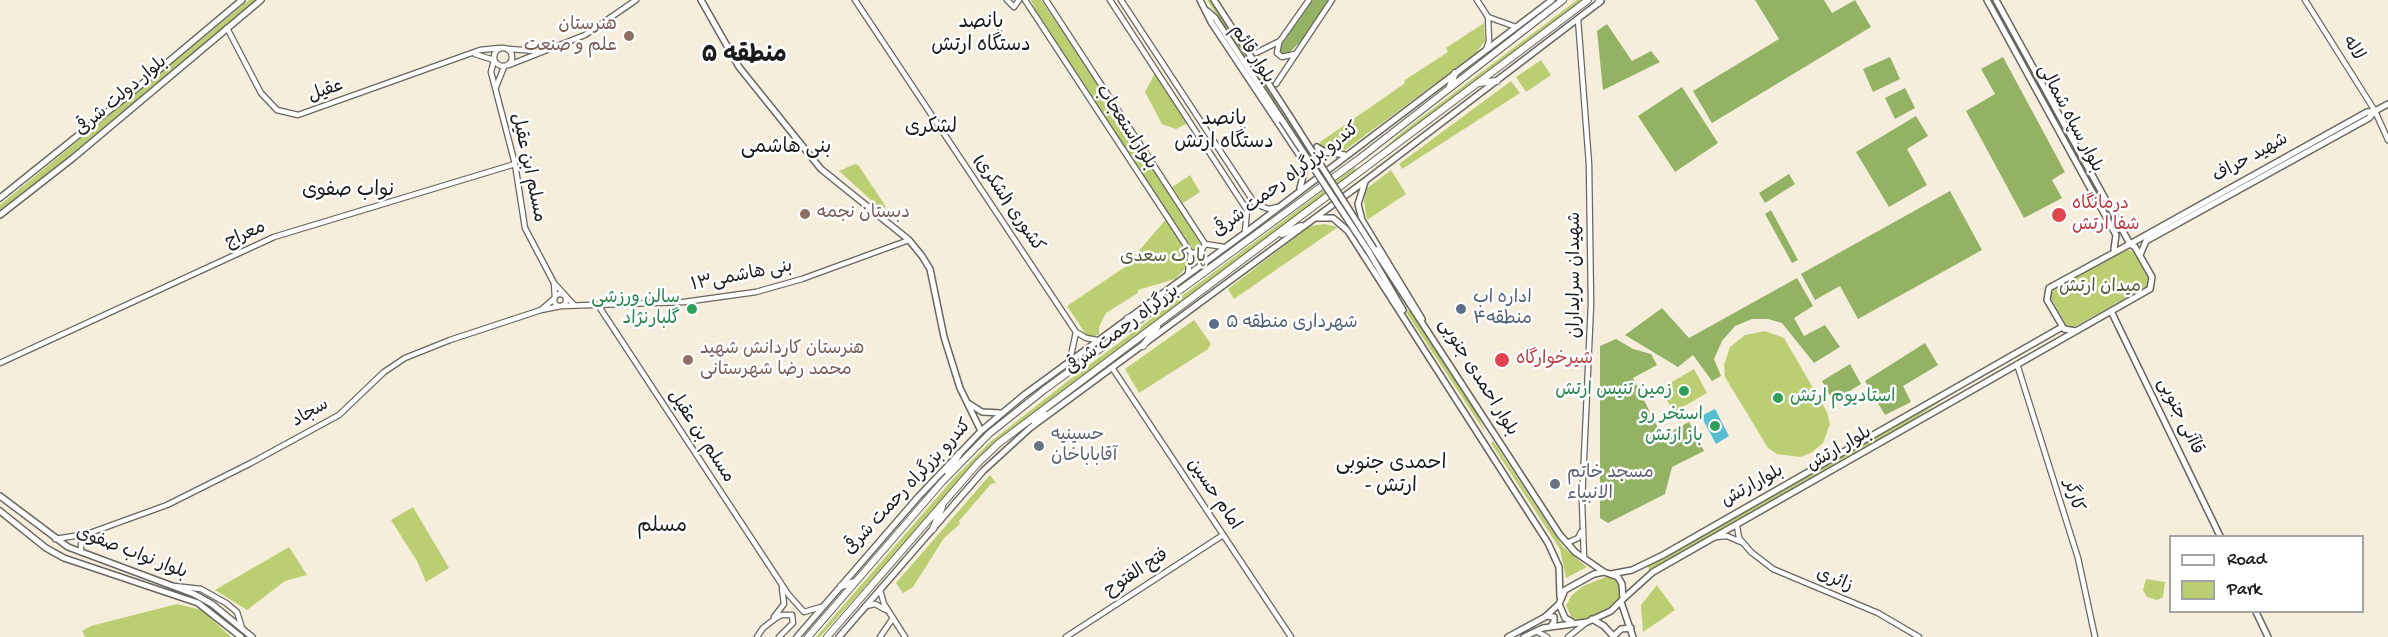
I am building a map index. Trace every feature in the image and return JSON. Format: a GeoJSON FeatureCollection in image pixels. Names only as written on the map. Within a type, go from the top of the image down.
{"type":"FeatureCollection","features":[{"type":"Feature","properties":{"kind":"highway","name":"بزرگراه رحمت شرقی"},"geometry":{"type":"LineString","coordinates":[[808,637],[942,482],[1012,415],[1360,158],[1563,0]]}},
{"type":"Feature","properties":{"kind":"highway","name":"بزرگراه رحمت شرقی"},"geometry":{"type":"LineString","coordinates":[[826,637],[978,463],[1026,422],[1588,0]]}},
{"type":"Feature","properties":{"kind":"highway"},"geometry":{"type":"LineString","coordinates":[[1449,89],[1455,73]]}},
{"type":"Feature","properties":{"kind":"highway"},"geometry":{"type":"LineString","coordinates":[[1477,83],[1497,81]]}},
{"type":"Feature","properties":{"kind":"highway"},"geometry":{"type":"LineString","coordinates":[[1360,158],[1366,168]]}},
{"type":"Feature","properties":{"kind":"highway"},"geometry":{"type":"LineString","coordinates":[[1271,240],[1301,226]]}},
{"type":"Feature","properties":{"kind":"highway"},"geometry":{"type":"LineString","coordinates":[[1128,318],[1156,307]]}},
{"type":"Feature","properties":{"kind":"highway"},"geometry":{"type":"LineString","coordinates":[[1143,346],[1163,320]]}},
{"type":"Feature","properties":{"kind":"highway"},"geometry":{"type":"LineString","coordinates":[[1026,422],[1046,415]]}},
{"type":"Feature","properties":{"kind":"highway"},"geometry":{"type":"LineString","coordinates":[[942,482],[959,454]]}},
{"type":"Feature","properties":{"kind":"highway"},"geometry":{"type":"LineString","coordinates":[[933,529],[945,500]]}},
{"type":"Feature","properties":{"kind":"highway"},"geometry":{"type":"LineString","coordinates":[[841,586],[856,581]]}},
{"type":"Feature","properties":{"kind":"main road","name":"بلوار دولت شرقی"},"geometry":{"type":"LineString","coordinates":[[0,198],[242,0]]}},
{"type":"Feature","properties":{"kind":"main road","name":"بلوار دولت شرقی"},"geometry":{"type":"LineString","coordinates":[[0,215],[73,158],[261,0]]}},
{"type":"Feature","properties":{"kind":"main road"},"geometry":{"type":"LineString","coordinates":[[701,0],[739,68],[821,169],[917,248],[930,269],[944,337],[967,402],[981,431]]}},
{"type":"Feature","properties":{"kind":"main road","name":"بلوار قائم"},"geometry":{"type":"LineString","coordinates":[[1200,0],[1211,22],[1302,160]]}},
{"type":"Feature","properties":{"kind":"main road","name":"کندرو بزرگراه رحمت شرقی"},"geometry":{"type":"LineString","coordinates":[[797,637],[959,454],[1002,413],[1097,340],[1245,233],[1552,0]]}},
{"type":"Feature","properties":{"kind":"main road","name":"بلوار سپاه شمالی"},"geometry":{"type":"LineString","coordinates":[[1987,0],[2130,244]]}},
{"type":"Feature","properties":{"kind":"main road","name":"بلوار سپاه شمالی"},"geometry":{"type":"LineString","coordinates":[[1996,0],[2116,235]]}},
{"type":"Feature","properties":{"kind":"main road"},"geometry":{"type":"LineString","coordinates":[[1215,1],[1371,250],[1413,332]]}},
{"type":"Feature","properties":{"kind":"main road"},"geometry":{"type":"LineString","coordinates":[[839,637],[989,466],[1046,415],[1113,369],[1301,226],[1365,181],[1600,1]]}},
{"type":"Feature","properties":{"kind":"main road"},"geometry":{"type":"LineString","coordinates":[[1206,9],[1215,18],[1425,329]]}},
{"type":"Feature","properties":{"kind":"main road"},"geometry":{"type":"LineString","coordinates":[[2130,244],[2140,255],[2152,277],[2152,286],[2076,331],[2070,332],[2062,327],[2047,300],[2047,291],[2112,252],[2160,230],[2346,127],[2369,118],[2375,111],[2388,104]]}},
{"type":"Feature","properties":{"kind":"main road"},"geometry":{"type":"LineString","coordinates":[[1302,160],[1314,163],[1319,156],[1317,147],[1325,152],[1347,155]]}},
{"type":"Feature","properties":{"kind":"main road"},"geometry":{"type":"LineString","coordinates":[[1300,189],[1306,170],[1302,160]]}},
{"type":"Feature","properties":{"kind":"main road"},"geometry":{"type":"LineString","coordinates":[[1362,220],[1358,204],[1365,181]]}},
{"type":"Feature","properties":{"kind":"main road"},"geometry":{"type":"LineString","coordinates":[[1348,231],[1346,220],[1348,215],[1354,212],[1362,220]]}},
{"type":"Feature","properties":{"kind":"main road"},"geometry":{"type":"LineString","coordinates":[[1313,218],[1333,219],[1348,231],[1483,441],[1554,554],[1558,567],[1559,604],[1566,618],[1572,622]]}},
{"type":"Feature","properties":{"kind":"main road","name":"بلوار احمدی جنوبی"},"geometry":{"type":"LineString","coordinates":[[1362,220],[1414,303],[1425,329],[1567,543],[1584,559],[1604,572]]}},
{"type":"Feature","properties":{"kind":"main road"},"geometry":{"type":"LineString","coordinates":[[2140,255],[2145,241],[2160,230]]}},
{"type":"Feature","properties":{"kind":"main road"},"geometry":{"type":"LineString","coordinates":[[2112,252],[2116,246],[2116,235],[2121,236],[2122,231]]}},
{"type":"Feature","properties":{"kind":"main road","name":"قاآنی جنوبی"},"geometry":{"type":"LineString","coordinates":[[2111,311],[2219,535]]}},
{"type":"Feature","properties":{"kind":"main road","name":"بلوارارتش"},"geometry":{"type":"LineString","coordinates":[[1611,573],[1632,570],[1649,562],[1948,394],[2062,327]]}},
{"type":"Feature","properties":{"kind":"main road","name":"بلوار ارتش"},"geometry":{"type":"LineString","coordinates":[[1622,600],[1653,573],[2076,331]]}},
{"type":"Feature","properties":{"kind":"main road"},"geometry":{"type":"LineString","coordinates":[[1948,394],[1952,403]]}},
{"type":"Feature","properties":{"kind":"main road"},"geometry":{"type":"LineString","coordinates":[[967,402],[982,412],[1002,413]]}},
{"type":"Feature","properties":{"kind":"main road"},"geometry":{"type":"LineString","coordinates":[[1483,441],[1494,433]]}},
{"type":"Feature","properties":{"kind":"main road","name":"بلوار نواب صفوی"},"geometry":{"type":"LineString","coordinates":[[0,496],[55,539],[81,552],[204,599],[252,637]]}},
{"type":"Feature","properties":{"kind":"main road","name":"بلوار نواب صفوی"},"geometry":{"type":"LineString","coordinates":[[0,512],[50,551],[111,576],[198,603],[241,637]]}},
{"type":"Feature","properties":{"kind":"main road"},"geometry":{"type":"LineString","coordinates":[[1649,562],[1644,569],[1647,573],[1653,573]]}},
{"type":"Feature","properties":{"kind":"main road"},"geometry":{"type":"LineString","coordinates":[[111,576],[114,564]]}},
{"type":"Feature","properties":{"kind":"main road"},"geometry":{"type":"LineString","coordinates":[[1560,597],[1571,585],[1594,574],[1611,573],[1622,584],[1622,600],[1633,637]]}},
{"type":"Feature","properties":{"kind":"main road"},"geometry":{"type":"LineString","coordinates":[[1524,637],[1549,627],[1590,620],[1611,611],[1622,600]]}},
{"type":"Feature","properties":{"kind":"main road"},"geometry":{"type":"LineString","coordinates":[[1508,637],[1546,616],[1559,604]]}},
{"type":"Feature","properties":{"kind":"main road"},"geometry":{"type":"LineString","coordinates":[[2256,613],[2268,637]]}},
{"type":"Feature","properties":{"kind":"main road"},"geometry":{"type":"LineString","coordinates":[[1546,616],[1552,616],[1555,620],[1549,627]]}},
{"type":"Feature","properties":{"kind":"main road"},"geometry":{"type":"LineString","coordinates":[[1590,620],[1605,626],[1614,637],[1621,629],[1631,628]]}},
{"type":"Feature","properties":{"kind":"street"},"geometry":{"type":"LineString","coordinates":[[475,54],[494,60],[498,65],[506,66],[585,35],[635,0]]}},
{"type":"Feature","properties":{"kind":"street","name":"کشوری (لشکری)"},"geometry":{"type":"LineString","coordinates":[[855,0],[1076,332]]}},
{"type":"Feature","properties":{"kind":"street"},"geometry":{"type":"LineString","coordinates":[[1007,0],[1014,7],[1019,0]]}},
{"type":"Feature","properties":{"kind":"street","name":"بلواراستعجاب"},"geometry":{"type":"LineString","coordinates":[[1046,0],[1205,244]]}},
{"type":"Feature","properties":{"kind":"street"},"geometry":{"type":"LineString","coordinates":[[1245,233],[1247,210],[1111,2],[1120,0],[1256,204],[1269,209],[1278,207]]}},
{"type":"Feature","properties":{"kind":"street"},"geometry":{"type":"LineString","coordinates":[[1296,53],[1282,57],[1276,48],[1309,0]]}},
{"type":"Feature","properties":{"kind":"street"},"geometry":{"type":"LineString","coordinates":[[1276,84],[1332,0]]}},
{"type":"Feature","properties":{"kind":"street"},"geometry":{"type":"LineString","coordinates":[[1477,0],[1488,17],[1489,41],[1486,50]]}},
{"type":"Feature","properties":{"kind":"street","name":"لاله"},"geometry":{"type":"LineString","coordinates":[[2305,0],[2375,111],[2388,141]]}},
{"type":"Feature","properties":{"kind":"street","name":"بلواراستعجاب"},"geometry":{"type":"LineString","coordinates":[[1026,1],[1191,253]]}},
{"type":"Feature","properties":{"kind":"street"},"geometry":{"type":"LineString","coordinates":[[1488,17],[1516,27]]}},
{"type":"Feature","properties":{"kind":"street","name":"شهیدان سرایداران"},"geometry":{"type":"LineString","coordinates":[[1578,19],[1588,153],[1591,304],[1581,532],[1584,559]]}},
{"type":"Feature","properties":{"kind":"street","name":"عقیل"},"geometry":{"type":"LineString","coordinates":[[227,28],[261,93],[277,110],[290,114],[313,112],[475,54],[480,50],[500,48]]}},
{"type":"Feature","properties":{"kind":"street"},"geometry":{"type":"LineString","coordinates":[[1256,53],[1280,41]]}},
{"type":"Feature","properties":{"kind":"street"},"geometry":{"type":"LineString","coordinates":[[1143,51],[1151,46]]}},
{"type":"Feature","properties":{"kind":"street"},"geometry":{"type":"LineString","coordinates":[[494,60],[495,52],[500,48],[541,51]]}},
{"type":"Feature","properties":{"kind":"street"},"geometry":{"type":"LineString","coordinates":[[495,89],[513,57],[508,49]]}},
{"type":"Feature","properties":{"kind":"street","name":"مسلم ابن عقیل"},"geometry":{"type":"LineString","coordinates":[[494,60],[491,72],[514,164],[525,228],[554,283]]}},
{"type":"Feature","properties":{"kind":"street"},"geometry":{"type":"LineString","coordinates":[[1168,89],[1176,83]]}},
{"type":"Feature","properties":{"kind":"street"},"geometry":{"type":"LineString","coordinates":[[1215,161],[1223,155]]}},
{"type":"Feature","properties":{"kind":"street","name":"معراج"},"geometry":{"type":"LineString","coordinates":[[0,363],[274,237],[514,164]]}},
{"type":"Feature","properties":{"kind":"street"},"geometry":{"type":"LineString","coordinates":[[1247,210],[1253,209],[1256,204]]}},
{"type":"Feature","properties":{"kind":"street","name":"بنی هاشمی۱۳"},"geometry":{"type":"LineString","coordinates":[[561,306],[684,302],[756,292],[802,279],[909,240]]}},
{"type":"Feature","properties":{"kind":"street"},"geometry":{"type":"LineString","coordinates":[[1188,273],[1191,253],[1201,252],[1205,244],[1224,247]]}},
{"type":"Feature","properties":{"kind":"street"},"geometry":{"type":"LineString","coordinates":[[554,283],[556,304],[561,306],[566,301],[564,296]]}},
{"type":"Feature","properties":{"kind":"street"},"geometry":{"type":"LineString","coordinates":[[554,283],[574,305]]}},
{"type":"Feature","properties":{"kind":"street"},"geometry":{"type":"LineString","coordinates":[[541,310],[555,297],[564,296]]}},
{"type":"Feature","properties":{"kind":"street","name":"مسلم بن عقیل"},"geometry":{"type":"LineString","coordinates":[[598,305],[781,582],[804,612]]}},
{"type":"Feature","properties":{"kind":"street","name":"سجاد"},"geometry":{"type":"LineString","coordinates":[[55,539],[87,534],[167,505],[339,415],[384,372],[405,358],[541,310],[561,306]]}},
{"type":"Feature","properties":{"kind":"street"},"geometry":{"type":"LineString","coordinates":[[1070,360],[1076,332],[1083,337],[1097,340]]}},
{"type":"Feature","properties":{"kind":"street","name":"کارگر"},"geometry":{"type":"LineString","coordinates":[[2017,364],[2078,558],[2095,637]]}},
{"type":"Feature","properties":{"kind":"street","name":"امام حسین"},"geometry":{"type":"LineString","coordinates":[[1113,369],[1291,637]]}},
{"type":"Feature","properties":{"kind":"street","name":"زائری"},"geometry":{"type":"LineString","coordinates":[[1737,526],[1743,543],[1773,569],[1878,613],[1919,637]]}},
{"type":"Feature","properties":{"kind":"street"},"geometry":{"type":"LineString","coordinates":[[1567,543],[1578,538],[1581,532]]}},
{"type":"Feature","properties":{"kind":"street"},"geometry":{"type":"LineString","coordinates":[[81,552],[81,544],[87,534]]}},
{"type":"Feature","properties":{"kind":"street","name":"فتح الفتوح"},"geometry":{"type":"LineString","coordinates":[[1066,637],[1223,535]]}},
{"type":"Feature","properties":{"kind":"street","name":"زائری"},"geometry":{"type":"LineString","coordinates":[[1716,537],[1727,536],[1743,543]]}},
{"type":"Feature","properties":{"kind":"street"},"geometry":{"type":"LineString","coordinates":[[755,636],[784,604],[781,582]]}},
{"type":"Feature","properties":{"kind":"street"},"geometry":{"type":"LineString","coordinates":[[173,586],[201,589],[226,603],[237,612],[242,628]]}},
{"type":"Feature","properties":{"kind":"street"},"geometry":{"type":"LineString","coordinates":[[880,590],[892,618],[905,637]]}},
{"type":"Feature","properties":{"kind":"street"},"geometry":{"type":"LineString","coordinates":[[769,622],[781,615],[793,616],[819,609],[825,603]]}},
{"type":"Feature","properties":{"kind":"street"},"geometry":{"type":"LineString","coordinates":[[866,606],[875,604],[888,610]]}},
{"type":"Feature","properties":{"kind":"street"},"geometry":{"type":"LineString","coordinates":[[779,637],[793,623],[793,616]]}},
{"type":"Feature","properties":{"kind":"street"},"geometry":{"type":"LineString","coordinates":[[880,637],[892,618]]}},
{"type":"Feature","properties":{"kind":"street"},"geometry":{"type":"LineString","coordinates":[[1568,637],[1590,620]]}},
{"type":"Feature","properties":{"kind":"street"},"geometry":{"type":"LineString","coordinates":[[1536,631],[1546,637]]}},
{"type":"Feature","properties":{"kind":"green space"},"geometry":{"type":"Polygon","coordinates":[[[249,0],[255,0],[79,148],[0,211],[0,205],[249,0]]]}},
{"type":"Feature","properties":{"kind":"green space"},"geometry":{"type":"Polygon","coordinates":[[[1031,0],[1041,0],[1111,103],[1191,226],[1201,245],[1198,250],[1194,250],[1163,206],[1038,16],[1031,0]]]}},
{"type":"Feature","properties":{"kind":"green space"},"geometry":{"type":"Polygon","coordinates":[[[1207,0],[1210,0],[1316,157],[1311,161],[1207,0]]]}},
{"type":"Feature","properties":{"kind":"green space"},"geometry":{"type":"Polygon","coordinates":[[[1313,0],[1329,0],[1305,37],[1286,56],[1282,55],[1278,52],[1280,47],[1313,0]]]}},
{"type":"Feature","properties":{"kind":"green space"},"geometry":{"type":"Polygon","coordinates":[[[1577,0],[1584,0],[1371,160],[1402,132],[1577,0]]]}},
{"type":"Feature","properties":{"kind":"green space"},"geometry":{"type":"Polygon","coordinates":[[[1755,0],[1824,0],[1832,13],[1855,0],[1871,27],[1712,123],[1693,91],[1779,39],[1755,0]]]}},
{"type":"Feature","properties":{"kind":"green space"},"geometry":{"type":"Polygon","coordinates":[[[1484,23],[1485,41],[1475,54],[1344,151],[1321,146],[1320,142],[1404,84],[1405,80],[1448,52],[1446,48],[1484,23]]]}},
{"type":"Feature","properties":{"kind":"green space"},"geometry":{"type":"Polygon","coordinates":[[[1607,24],[1632,61],[1651,51],[1660,62],[1603,90],[1597,31],[1607,24]]]}},
{"type":"Feature","properties":{"kind":"green space"},"geometry":{"type":"Polygon","coordinates":[[[1890,57],[1900,79],[1873,92],[1863,69],[1890,57]]]}},
{"type":"Feature","properties":{"kind":"green space"},"geometry":{"type":"Polygon","coordinates":[[[2003,57],[2065,172],[2052,180],[2062,198],[2024,218],[1966,111],[1995,94],[1981,69],[2003,57]]]}},
{"type":"Feature","properties":{"kind":"green space"},"geometry":{"type":"Polygon","coordinates":[[[1541,60],[1551,75],[1526,92],[1516,77],[1541,60]]]}},
{"type":"Feature","properties":{"kind":"green space"},"geometry":{"type":"Polygon","coordinates":[[[1156,71],[1190,122],[1176,129],[1162,124],[1145,92],[1156,71]]]}},
{"type":"Feature","properties":{"kind":"green space"},"geometry":{"type":"Polygon","coordinates":[[[1511,81],[1520,93],[1402,169],[1399,164],[1511,81]]]}},
{"type":"Feature","properties":{"kind":"green space"},"geometry":{"type":"Polygon","coordinates":[[[1682,87],[1718,143],[1675,172],[1638,116],[1682,87]]]}},
{"type":"Feature","properties":{"kind":"green space"},"geometry":{"type":"Polygon","coordinates":[[[1905,88],[1915,108],[1895,119],[1885,98],[1905,88]]]}},
{"type":"Feature","properties":{"kind":"green space"},"geometry":{"type":"Polygon","coordinates":[[[1916,116],[1928,136],[1907,149],[1927,185],[1889,207],[1856,152],[1916,116]]]}},
{"type":"Feature","properties":{"kind":"green space"},"geometry":{"type":"Polygon","coordinates":[[[855,164],[859,166],[886,207],[882,210],[839,171],[855,164]]]}},
{"type":"Feature","properties":{"kind":"green space"},"geometry":{"type":"Polygon","coordinates":[[[1355,167],[1356,171],[1353,174],[994,443],[820,637],[816,637],[953,479],[989,443],[1073,377],[1355,167]]]}},
{"type":"Feature","properties":{"kind":"green space"},"geometry":{"type":"Polygon","coordinates":[[[1391,170],[1406,194],[1367,220],[1364,201],[1366,189],[1391,170]]]}},
{"type":"Feature","properties":{"kind":"green space"},"geometry":{"type":"Polygon","coordinates":[[[1789,174],[1795,184],[1765,203],[1759,193],[1789,174]]]}},
{"type":"Feature","properties":{"kind":"green space"},"geometry":{"type":"Polygon","coordinates":[[[1190,175],[1200,192],[1183,203],[1172,187],[1190,175]]]}},
{"type":"Feature","properties":{"kind":"green space"},"geometry":{"type":"Polygon","coordinates":[[[1950,191],[1982,250],[1858,319],[1840,286],[1815,300],[1801,274],[1950,191]]]}},
{"type":"Feature","properties":{"kind":"green space"},"geometry":{"type":"Polygon","coordinates":[[[1771,210],[1798,260],[1792,263],[1765,214],[1771,210]]]}},
{"type":"Feature","properties":{"kind":"green space","name":"پارک سعدی"},"geometry":{"type":"Polygon","coordinates":[[[1167,218],[1189,253],[1185,269],[1175,279],[1138,290],[1138,293],[1106,313],[1099,327],[1099,334],[1093,337],[1087,336],[1067,306],[1125,267],[1167,218]]]}},
{"type":"Feature","properties":{"kind":"green space"},"geometry":{"type":"Polygon","coordinates":[[[1324,224],[1338,227],[1234,299],[1228,289],[1310,226],[1324,224]]]}},
{"type":"Feature","properties":{"kind":"green space","name":"میدان ارتش"},"geometry":{"type":"Polygon","coordinates":[[[2127,249],[2134,252],[2149,280],[2148,286],[2072,328],[2067,326],[2051,298],[2052,291],[2127,249]]]}},
{"type":"Feature","properties":{"kind":"green space"},"geometry":{"type":"Polygon","coordinates":[[[1797,278],[1813,306],[1794,318],[1804,336],[1825,325],[1840,347],[1814,363],[1782,323],[1768,319],[1752,319],[1735,326],[1722,341],[1714,359],[1721,376],[1712,381],[1693,355],[1678,367],[1625,335],[1662,308],[1689,338],[1797,278]]]}},
{"type":"Feature","properties":{"kind":"green space"},"geometry":{"type":"Polygon","coordinates":[[[1409,310],[1476,411],[1485,432],[1406,312],[1409,310]]]}},
{"type":"Feature","properties":{"kind":"green space"},"geometry":{"type":"Polygon","coordinates":[[[1194,320],[1211,344],[1208,349],[1139,393],[1125,369],[1194,320]]]}},
{"type":"Feature","properties":{"kind":"green space","name":"استادیوم ارتش"},"geometry":{"type":"Polygon","coordinates":[[[1765,331],[1784,338],[1827,412],[1830,424],[1823,443],[1811,453],[1800,457],[1777,454],[1768,448],[1725,377],[1724,365],[1730,347],[1745,335],[1765,331]]]}},
{"type":"Feature","properties":{"kind":"green space"},"geometry":{"type":"Polygon","coordinates":[[[1616,339],[1633,349],[1651,354],[1657,365],[1633,378],[1662,436],[1689,422],[1704,451],[1672,467],[1665,494],[1608,523],[1600,518],[1600,346],[1616,339]]]}},
{"type":"Feature","properties":{"kind":"green space"},"geometry":{"type":"Polygon","coordinates":[[[1925,343],[1938,365],[1903,386],[1911,402],[1885,415],[1865,381],[1925,343]]]}},
{"type":"Feature","properties":{"kind":"green space"},"geometry":{"type":"Polygon","coordinates":[[[1850,364],[1861,384],[1833,401],[1822,381],[1850,364]]]}},
{"type":"Feature","properties":{"kind":"green space","name":"زمین تنیس ارتش"},"geometry":{"type":"Polygon","coordinates":[[[1694,369],[1707,393],[1674,412],[1660,389],[1694,369]]]}},
{"type":"Feature","properties":{"kind":"green space"},"geometry":{"type":"Polygon","coordinates":[[[1947,397],[1917,417],[1649,570],[1648,566],[1947,397]]]}},
{"type":"Feature","properties":{"kind":"green space"},"geometry":{"type":"Polygon","coordinates":[[[1493,441],[1563,547],[1587,567],[1566,578],[1560,549],[1491,443],[1493,441]]]}},
{"type":"Feature","properties":{"kind":"green space"},"geometry":{"type":"Polygon","coordinates":[[[990,475],[996,483],[991,484],[959,521],[960,524],[944,538],[913,587],[903,593],[896,583],[990,475]]]}},
{"type":"Feature","properties":{"kind":"green space"},"geometry":{"type":"Polygon","coordinates":[[[413,507],[449,568],[426,582],[417,561],[391,520],[413,507]]]}},
{"type":"Feature","properties":{"kind":"green space"},"geometry":{"type":"Polygon","coordinates":[[[289,547],[307,575],[285,581],[247,610],[215,590],[289,547]]]}},
{"type":"Feature","properties":{"kind":"green space"},"geometry":{"type":"Polygon","coordinates":[[[1606,577],[1618,581],[1621,597],[1610,609],[1580,620],[1572,618],[1566,606],[1571,596],[1583,586],[1606,577]]]}},
{"type":"Feature","properties":{"kind":"green space"},"geometry":{"type":"Polygon","coordinates":[[[2146,579],[2165,582],[2163,597],[2157,600],[2147,597],[2143,590],[2146,579]]]}},
{"type":"Feature","properties":{"kind":"green space"},"geometry":{"type":"Polygon","coordinates":[[[1657,585],[1675,610],[1643,632],[1641,605],[1657,585]]]}},
{"type":"Feature","properties":{"kind":"green space"},"geometry":{"type":"Polygon","coordinates":[[[177,604],[202,610],[231,637],[85,637],[82,631],[91,626],[177,604]]]}},
{"type":"Feature","properties":{"kind":"water","name":"استخر رو باز ارتش"},"geometry":{"type":"Polygon","coordinates":[[[1715,409],[1729,436],[1716,444],[1701,416],[1715,409]]]}},
{"type":"Feature","properties":{"kind":"place","name":"هنرستان علم و صنعت"},"geometry":{"type":"Point","coordinates":[629,36]}},
{"type":"Feature","properties":{"kind":"place","name":"دبستان نجمه"},"geometry":{"type":"Point","coordinates":[805,214]}},
{"type":"Feature","properties":{"kind":"place","name":"درمانگاه شفا ارتش"},"geometry":{"type":"Point","coordinates":[2059,215]}},
{"type":"Feature","properties":{"kind":"place","name":"سالن ورزشی گلبارنژاد"},"geometry":{"type":"Point","coordinates":[692,309]}},
{"type":"Feature","properties":{"kind":"place","name":"اداره اب منطقه۴"},"geometry":{"type":"Point","coordinates":[1461,309]}},
{"type":"Feature","properties":{"kind":"place","name":"شهرداری منطقه ۵"},"geometry":{"type":"Point","coordinates":[1214,324]}},
{"type":"Feature","properties":{"kind":"place","name":"هنرستان کاردانش شهید محمد رضا شهرستانی"},"geometry":{"type":"Point","coordinates":[688,360]}},
{"type":"Feature","properties":{"kind":"place","name":"شیرخوارگاه"},"geometry":{"type":"Point","coordinates":[1502,360]}},
{"type":"Feature","properties":{"kind":"place","name":"زمین تنیس ارتش"},"geometry":{"type":"Point","coordinates":[1684,391]}},
{"type":"Feature","properties":{"kind":"place","name":"استادیوم ارتش"},"geometry":{"type":"Point","coordinates":[1778,398]}},
{"type":"Feature","properties":{"kind":"place","name":"استخر رو باز ارتش"},"geometry":{"type":"Point","coordinates":[1715,426]}},
{"type":"Feature","properties":{"kind":"place","name":"حسینیه آقاباباخان"},"geometry":{"type":"Point","coordinates":[1039,446]}},
{"type":"Feature","properties":{"kind":"place","name":"مسجد خاتم الانبیاء"},"geometry":{"type":"Point","coordinates":[1555,484]}},
{"type":"Feature","properties":{"kind":"district","name":"پانصد دستگاه ارتش"},"geometry":{"type":"Point","coordinates":[981,36]}},
{"type":"Feature","properties":{"kind":"district","name":"منطقه ۵"},"geometry":{"type":"Point","coordinates":[744,57]}},
{"type":"Feature","properties":{"kind":"district","name":"لشکری"},"geometry":{"type":"Point","coordinates":[931,129]}},
{"type":"Feature","properties":{"kind":"district","name":"پانصد دستگاه ارتش"},"geometry":{"type":"Point","coordinates":[1224,132]}},
{"type":"Feature","properties":{"kind":"district","name":"بنی هاشمی"},"geometry":{"type":"Point","coordinates":[786,149]}},
{"type":"Feature","properties":{"kind":"district","name":"نواب صفوی"},"geometry":{"type":"Point","coordinates":[348,192]}},
{"type":"Feature","properties":{"kind":"district","name":"احمدی جنوبی - ارتش"},"geometry":{"type":"Point","coordinates":[1391,476]}},
{"type":"Feature","properties":{"kind":"district","name":"مسلم"},"geometry":{"type":"Point","coordinates":[662,528]}}]}
